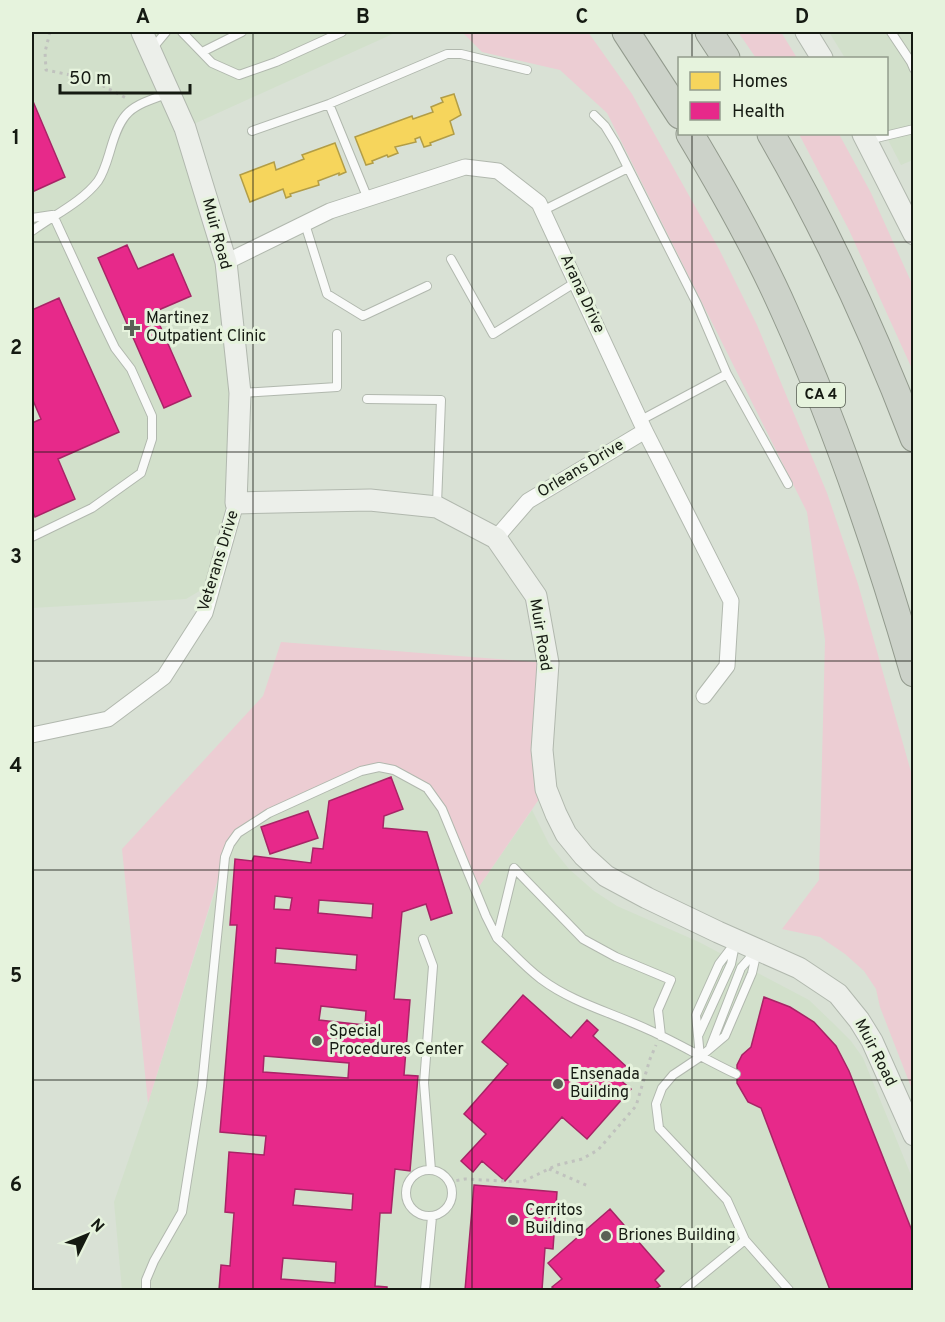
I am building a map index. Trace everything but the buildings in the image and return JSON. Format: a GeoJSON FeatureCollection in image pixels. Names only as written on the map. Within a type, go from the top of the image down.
{"type":"FeatureCollection","features":[{"type":"Feature","properties":{"kind":"highway"},"geometry":{"type":"LineString","coordinates":[[626,32],[678,112]]}},
{"type":"Feature","properties":{"kind":"highway"},"geometry":{"type":"LineString","coordinates":[[709,32],[725,57]]}},
{"type":"Feature","properties":{"kind":"highway","name":"CA 4"},"geometry":{"type":"LineString","coordinates":[[691,135],[761,263],[816,382],[872,533],[914,673]]}},
{"type":"Feature","properties":{"kind":"highway"},"geometry":{"type":"LineString","coordinates":[[772,135],[816,216],[851,287],[914,438]]}},
{"type":"Feature","properties":{"kind":"street","name":"Muir Road"},"geometry":{"type":"LineString","coordinates":[[142,32],[185,128],[226,262],[240,393],[236,503],[370,500],[437,507],[496,538],[536,596],[548,663],[542,750],[546,789],[566,834],[584,856],[606,876],[647,898],[800,968],[832,989],[859,1020],[872,1041],[914,1135]]}},
{"type":"Feature","properties":{"kind":"street"},"geometry":{"type":"LineString","coordinates":[[806,32],[821,57]]}},
{"type":"Feature","properties":{"kind":"street"},"geometry":{"type":"LineString","coordinates":[[865,137],[914,234]]}},
{"type":"Feature","properties":{"kind":"street","name":"Arana Drive"},"geometry":{"type":"LineString","coordinates":[[226,262],[330,211],[465,166],[498,171],[539,202],[643,425],[731,601],[728,666],[704,696]]}},
{"type":"Feature","properties":{"kind":"street","name":"Orleans Drive"},"geometry":{"type":"LineString","coordinates":[[496,538],[528,501],[643,425]]}},
{"type":"Feature","properties":{"kind":"street","name":"Veterans Drive"},"geometry":{"type":"LineString","coordinates":[[32,735],[108,719],[164,676],[205,613],[236,503]]}},
{"type":"Feature","properties":{"kind":"lane"},"geometry":{"type":"LineString","coordinates":[[151,51],[166,32]]}},
{"type":"Feature","properties":{"kind":"lane"},"geometry":{"type":"LineString","coordinates":[[182,32],[212,63],[239,75],[276,63],[342,32]]}},
{"type":"Feature","properties":{"kind":"lane"},"geometry":{"type":"LineString","coordinates":[[202,52],[242,32]]}},
{"type":"Feature","properties":{"kind":"lane"},"geometry":{"type":"LineString","coordinates":[[891,32],[914,69]]}},
{"type":"Feature","properties":{"kind":"lane"},"geometry":{"type":"LineString","coordinates":[[252,131],[328,104],[447,54],[461,54],[528,70]]}},
{"type":"Feature","properties":{"kind":"lane"},"geometry":{"type":"LineString","coordinates":[[32,231],[90,191],[100,178],[116,130],[125,115],[138,105],[169,93]]}},
{"type":"Feature","properties":{"kind":"lane"},"geometry":{"type":"LineString","coordinates":[[328,104],[369,199]]}},
{"type":"Feature","properties":{"kind":"lane"},"geometry":{"type":"LineString","coordinates":[[594,115],[605,126],[628,168],[697,304],[728,374],[788,484]]}},
{"type":"Feature","properties":{"kind":"lane"},"geometry":{"type":"LineString","coordinates":[[888,133],[914,129]]}},
{"type":"Feature","properties":{"kind":"lane"},"geometry":{"type":"LineString","coordinates":[[542,211],[628,168]]}},
{"type":"Feature","properties":{"kind":"lane"},"geometry":{"type":"LineString","coordinates":[[32,218],[53,215]]}},
{"type":"Feature","properties":{"kind":"lane"},"geometry":{"type":"LineString","coordinates":[[32,537],[92,508],[141,473],[152,440],[152,416],[131,369],[110,338],[53,215]]}},
{"type":"Feature","properties":{"kind":"lane"},"geometry":{"type":"LineString","coordinates":[[305,224],[327,294],[363,316],[427,286]]}},
{"type":"Feature","properties":{"kind":"lane"},"geometry":{"type":"LineString","coordinates":[[451,259],[494,334],[576,282]]}},
{"type":"Feature","properties":{"kind":"lane"},"geometry":{"type":"LineString","coordinates":[[240,393],[337,387],[337,334]]}},
{"type":"Feature","properties":{"kind":"lane"},"geometry":{"type":"LineString","coordinates":[[643,425],[728,374]]}},
{"type":"Feature","properties":{"kind":"lane"},"geometry":{"type":"LineString","coordinates":[[367,399],[441,400],[437,507]]}},
{"type":"Feature","properties":{"kind":"lane"},"geometry":{"type":"LineString","coordinates":[[146,1290],[146,1280],[154,1261],[182,1212],[202,1086],[225,857],[230,844],[238,833],[269,813],[361,771],[379,767],[394,770],[427,788],[442,809],[497,938],[540,979],[572,998],[661,1036],[736,1074]]}},
{"type":"Feature","properties":{"kind":"lane"},"geometry":{"type":"LineString","coordinates":[[497,938],[514,868],[583,939],[616,957],[671,980],[658,1010],[661,1036]]}},
{"type":"Feature","properties":{"kind":"lane"},"geometry":{"type":"LineString","coordinates":[[423,939],[433,966],[424,1083],[431,1170]]}},
{"type":"Feature","properties":{"kind":"lane"},"geometry":{"type":"LineString","coordinates":[[700,1057],[698,1036],[731,964],[736,940]]}},
{"type":"Feature","properties":{"kind":"lane"},"geometry":{"type":"LineString","coordinates":[[757,950],[752,973],[725,1036],[700,1057],[673,1075],[662,1088],[656,1104],[659,1128],[727,1200],[745,1240],[789,1290]]}},
{"type":"Feature","properties":{"kind":"lane"},"geometry":{"type":"LineString","coordinates":[[431,1170],[445,1176],[449,1182],[452,1197],[450,1204],[446,1210],[432,1217],[417,1213],[407,1201],[407,1186],[417,1174],[431,1170]]}},
{"type":"Feature","properties":{"kind":"lane"},"geometry":{"type":"LineString","coordinates":[[425,1290],[432,1217]]}},
{"type":"Feature","properties":{"kind":"lane"},"geometry":{"type":"LineString","coordinates":[[684,1290],[745,1240]]}},
{"type":"Feature","properties":{"kind":"path"},"geometry":{"type":"LineString","coordinates":[[50,32],[45,52],[46,70],[90,79],[138,105]]}},
{"type":"Feature","properties":{"kind":"path"},"geometry":{"type":"LineString","coordinates":[[449,1182],[465,1179],[522,1182],[549,1169],[582,1159],[598,1150],[636,1106],[650,1059],[661,1036]]}},
{"type":"Feature","properties":{"kind":"path"},"geometry":{"type":"LineString","coordinates":[[549,1169],[588,1186]]}},
{"type":"Feature","properties":{"kind":"shaded area","name":"Martinez Outpatient Clinic"},"geometry":{"type":"Polygon","coordinates":[[[32,32],[397,32],[185,128],[226,262],[236,503],[213,583],[186,599],[32,608],[32,32]]]}},
{"type":"Feature","properties":{"kind":"shaded area"},"geometry":{"type":"Polygon","coordinates":[[[462,32],[588,32],[632,94],[719,249],[757,325],[827,493],[858,584],[913,779],[913,1092],[880,1007],[876,989],[864,971],[845,954],[820,937],[782,929],[819,880],[825,640],[807,512],[607,113],[560,70],[482,52],[462,32]]]}},
{"type":"Feature","properties":{"kind":"shaded area"},"geometry":{"type":"Polygon","coordinates":[[[738,32],[781,32],[796,57],[755,57],[738,32]]]}},
{"type":"Feature","properties":{"kind":"shaded area"},"geometry":{"type":"Polygon","coordinates":[[[829,32],[913,32],[913,160],[901,165],[886,135],[888,135],[888,57],[844,57],[829,32]]]}},
{"type":"Feature","properties":{"kind":"shaded area"},"geometry":{"type":"Polygon","coordinates":[[[800,135],[840,135],[871,193],[913,286],[913,371],[849,230],[800,135]]]}},
{"type":"Feature","properties":{"kind":"shaded area"},"geometry":{"type":"Polygon","coordinates":[[[281,642],[548,663],[546,789],[476,891],[442,809],[427,788],[379,767],[269,813],[238,833],[225,857],[148,1103],[122,849],[263,696],[281,642]]]}},
{"type":"Feature","properties":{"kind":"shaded area"},"geometry":{"type":"Polygon","coordinates":[[[394,770],[435,798],[476,891],[532,810],[549,844],[569,869],[594,891],[617,906],[699,942],[809,1000],[851,1041],[863,1058],[913,1180],[913,1290],[122,1290],[114,1202],[148,1103],[230,844],[249,825],[361,771],[394,770]]]}},
{"type":"Feature","properties":{"kind":"place","name":"Martinez Outpatient Clinic"},"geometry":{"type":"Point","coordinates":[132,328]}},
{"type":"Feature","properties":{"kind":"place","name":"Special Procedures Center"},"geometry":{"type":"Point","coordinates":[317,1041]}},
{"type":"Feature","properties":{"kind":"place","name":"Ensenada Building"},"geometry":{"type":"Point","coordinates":[558,1084]}},
{"type":"Feature","properties":{"kind":"place","name":"Cerritos Building"},"geometry":{"type":"Point","coordinates":[513,1220]}},
{"type":"Feature","properties":{"kind":"place","name":"Briones Building"},"geometry":{"type":"Point","coordinates":[606,1236]}}]}
